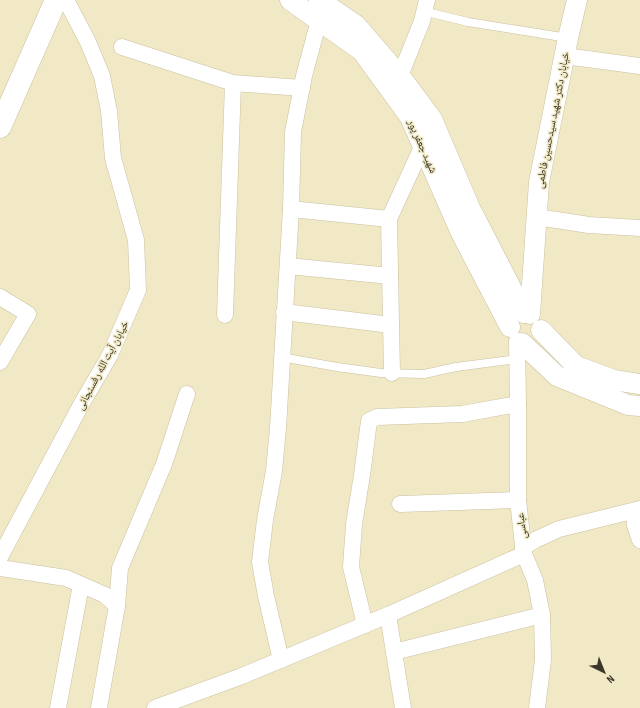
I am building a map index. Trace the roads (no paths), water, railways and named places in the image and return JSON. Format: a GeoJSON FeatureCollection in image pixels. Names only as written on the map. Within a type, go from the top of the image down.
{"type":"FeatureCollection","features":[{"type":"Feature","properties":{"kind":"main road"},"geometry":{"type":"LineString","coordinates":[[0,127],[56,0]]}},
{"type":"Feature","properties":{"kind":"street","name":"خیابان آیت الله رفسنجانی"},"geometry":{"type":"LineString","coordinates":[[0,557],[82,403],[110,355],[138,290],[136,240],[113,158],[109,110],[102,76],[88,42],[66,0]]}},
{"type":"Feature","properties":{"kind":"street","name":"شهید جعفر پور"},"geometry":{"type":"LineString","coordinates":[[290,0],[362,51],[410,117],[461,233],[517,343],[557,376],[628,405],[640,406]]}},
{"type":"Feature","properties":{"kind":"street","name":"شهید جعفر پور"},"geometry":{"type":"LineString","coordinates":[[319,0],[356,25],[400,76],[432,119],[470,208],[527,313]]}},
{"type":"Feature","properties":{"kind":"street","name":"خیابان دکتر شهید سیدحسین فاطمی"},"geometry":{"type":"LineString","coordinates":[[527,313],[537,217],[539,182],[577,0]]}},
{"type":"Feature","properties":{"kind":"street"},"geometry":{"type":"LineString","coordinates":[[400,76],[422,21],[425,6]]}},
{"type":"Feature","properties":{"kind":"street"},"geometry":{"type":"LineString","coordinates":[[281,660],[266,596],[260,562],[265,520],[274,471],[278,428],[291,209],[293,132],[319,20]]}},
{"type":"Feature","properties":{"kind":"street"},"geometry":{"type":"LineString","coordinates":[[122,47],[233,83],[302,88]]}},
{"type":"Feature","properties":{"kind":"street"},"geometry":{"type":"LineString","coordinates":[[566,47],[640,66]]}},
{"type":"Feature","properties":{"kind":"street"},"geometry":{"type":"LineString","coordinates":[[224,315],[233,83]]}},
{"type":"Feature","properties":{"kind":"street"},"geometry":{"type":"LineString","coordinates":[[392,373],[389,218],[422,145]]}},
{"type":"Feature","properties":{"kind":"street"},"geometry":{"type":"LineString","coordinates":[[291,209],[389,218]]}},
{"type":"Feature","properties":{"kind":"street"},"geometry":{"type":"LineString","coordinates":[[537,217],[589,225],[640,228]]}},
{"type":"Feature","properties":{"kind":"street"},"geometry":{"type":"LineString","coordinates":[[288,266],[390,276]]}},
{"type":"Feature","properties":{"kind":"street"},"geometry":{"type":"LineString","coordinates":[[0,297],[28,314],[0,362]]}},
{"type":"Feature","properties":{"kind":"street"},"geometry":{"type":"LineString","coordinates":[[284,312],[391,325]]}},
{"type":"Feature","properties":{"kind":"street"},"geometry":{"type":"LineString","coordinates":[[527,313],[540,322],[541,330],[539,336],[532,342],[517,343],[515,318],[527,313]]}},
{"type":"Feature","properties":{"kind":"street"},"geometry":{"type":"LineString","coordinates":[[541,330],[576,366],[614,380],[640,384]]}},
{"type":"Feature","properties":{"kind":"street","name":"عباسی"},"geometry":{"type":"LineString","coordinates":[[517,343],[518,500],[524,550],[535,580],[542,616],[543,660],[537,708]]}},
{"type":"Feature","properties":{"kind":"street"},"geometry":{"type":"LineString","coordinates":[[99,708],[117,606],[120,568],[159,477],[187,394]]}},
{"type":"Feature","properties":{"kind":"street"},"geometry":{"type":"LineString","coordinates":[[365,625],[351,568],[354,524],[369,421],[377,417],[462,414],[518,404]]}},
{"type":"Feature","properties":{"kind":"street"},"geometry":{"type":"LineString","coordinates":[[400,504],[518,500]]}},
{"type":"Feature","properties":{"kind":"street"},"geometry":{"type":"LineString","coordinates":[[155,708],[242,676],[388,615],[524,550],[559,528],[637,510],[635,525],[640,540]]}},
{"type":"Feature","properties":{"kind":"street"},"geometry":{"type":"LineString","coordinates":[[0,568],[66,578],[105,595],[117,606]]}},
{"type":"Feature","properties":{"kind":"street"},"geometry":{"type":"LineString","coordinates":[[58,708],[81,585]]}},
{"type":"Feature","properties":{"kind":"street"},"geometry":{"type":"LineString","coordinates":[[388,615],[403,708]]}},
{"type":"Feature","properties":{"kind":"street"},"geometry":{"type":"LineString","coordinates":[[394,652],[542,616]]}},
{"type":"Feature","properties":{"kind":"lane"},"geometry":{"type":"LineString","coordinates":[[425,6],[468,22],[566,47]]}},
{"type":"Feature","properties":{"kind":"lane"},"geometry":{"type":"LineString","coordinates":[[282,357],[337,367],[392,373],[424,374],[456,367],[517,343]]}}]}
